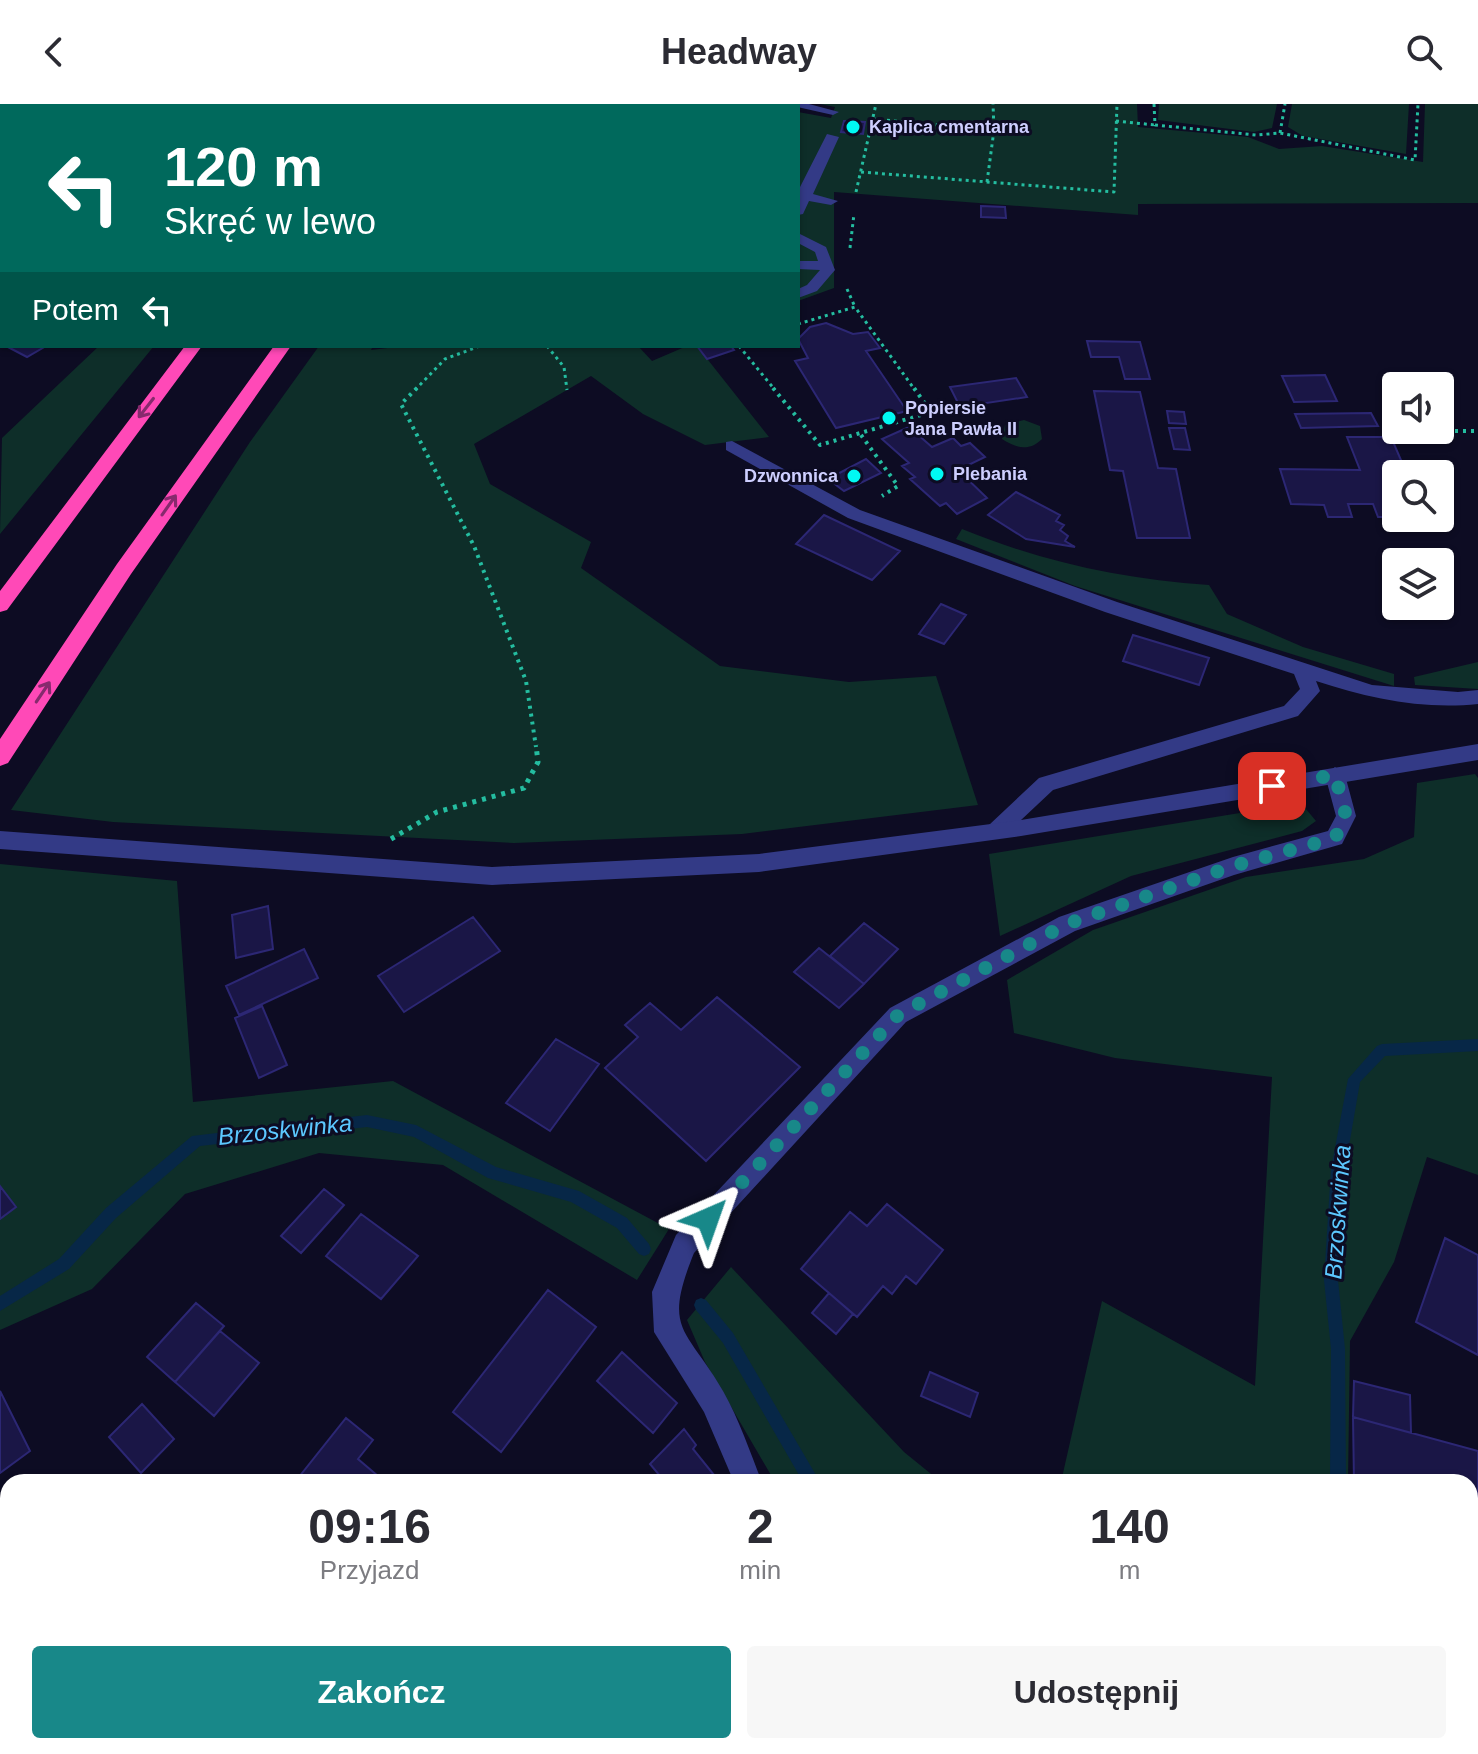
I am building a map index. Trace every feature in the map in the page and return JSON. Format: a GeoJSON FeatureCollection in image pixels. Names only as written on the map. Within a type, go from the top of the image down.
{"type":"FeatureCollection","features":[{"type":"Feature","properties":{"kind":"highway"},"geometry":{"type":"LineString","coordinates":[[0,605],[192,348]]}},
{"type":"Feature","properties":{"kind":"highway"},"geometry":{"type":"LineString","coordinates":[[0,757],[124,569],[282,348]]}},
{"type":"Feature","properties":{"kind":"street"},"geometry":{"type":"LineString","coordinates":[[831,201],[802,195],[832,137]]}},
{"type":"Feature","properties":{"kind":"street"},"geometry":{"type":"LineString","coordinates":[[800,238],[821,250],[828,266],[822,280],[800,293]]}},
{"type":"Feature","properties":{"kind":"street"},"geometry":{"type":"LineString","coordinates":[[800,265],[828,266]]}},
{"type":"Feature","properties":{"kind":"street"},"geometry":{"type":"LineString","coordinates":[[732,446],[854,514],[1111,607],[1372,692],[1458,699],[1478,697]]}},
{"type":"Feature","properties":{"kind":"street"},"geometry":{"type":"LineString","coordinates":[[996,831],[1046,784],[1291,711],[1310,691],[1302,669]]}},
{"type":"Feature","properties":{"kind":"street"},"geometry":{"type":"LineString","coordinates":[[0,840],[492,876],[759,863],[996,831],[1478,752]]}},
{"type":"Feature","properties":{"kind":"street"},"geometry":{"type":"LineString","coordinates":[[745,1474],[714,1402],[667,1332],[665,1292],[685,1244],[898,1015],[1067,924],[1233,866],[1335,838],[1346,816],[1335,775]]}},
{"type":"Feature","properties":{"kind":"lane"},"geometry":{"type":"LineString","coordinates":[[800,106],[833,112]]}},
{"type":"Feature","properties":{"kind":"path"},"geometry":{"type":"LineString","coordinates":[[856,193],[876,104]]}},
{"type":"Feature","properties":{"kind":"path"},"geometry":{"type":"LineString","coordinates":[[987,182],[994,130],[993,104]]}},
{"type":"Feature","properties":{"kind":"path"},"geometry":{"type":"LineString","coordinates":[[861,172],[1114,192],[1117,104]]}},
{"type":"Feature","properties":{"kind":"path"},"geometry":{"type":"LineString","coordinates":[[1154,104],[1155,125]]}},
{"type":"Feature","properties":{"kind":"path"},"geometry":{"type":"LineString","coordinates":[[1280,133],[1285,104]]}},
{"type":"Feature","properties":{"kind":"path"},"geometry":{"type":"LineString","coordinates":[[1116,121],[1256,135],[1280,133],[1415,160],[1418,104]]}},
{"type":"Feature","properties":{"kind":"path"},"geometry":{"type":"LineString","coordinates":[[873,119],[994,130]]}},
{"type":"Feature","properties":{"kind":"path"},"geometry":{"type":"LineString","coordinates":[[741,348],[820,445],[931,412],[855,307],[800,323]]}},
{"type":"Feature","properties":{"kind":"path"},"geometry":{"type":"LineString","coordinates":[[370,868],[381,847],[406,825],[461,804],[524,788],[538,762],[526,681],[474,546],[401,404],[445,359],[475,348]]}},
{"type":"Feature","properties":{"kind":"path"},"geometry":{"type":"LineString","coordinates":[[549,348],[564,367],[567,390]]}},
{"type":"Feature","properties":{"kind":"path"},"geometry":{"type":"LineString","coordinates":[[1454,431],[1478,431]]}},
{"type":"Feature","properties":{"kind":"path"},"geometry":{"type":"LineString","coordinates":[[861,435],[898,486],[872,502]]}},
{"type":"Feature","properties":{"kind":"green space"},"geometry":{"type":"Polygon","coordinates":[[[820,104],[1137,104],[1138,127],[1248,137],[1279,149],[1322,146],[1423,162],[1425,104],[1478,104],[1478,203],[1138,204],[1138,215],[834,192],[834,288],[800,300],[800,112],[831,118],[835,107],[820,104]]]}},
{"type":"Feature","properties":{"kind":"green space"},"geometry":{"type":"Polygon","coordinates":[[[1159,104],[1277,104],[1272,128],[1254,132],[1158,120],[1159,104]]]}},
{"type":"Feature","properties":{"kind":"green space"},"geometry":{"type":"Polygon","coordinates":[[[1292,104],[1409,104],[1406,154],[1303,136],[1288,127],[1292,104]]]}},
{"type":"Feature","properties":{"kind":"green space"},"geometry":{"type":"Polygon","coordinates":[[[97,348],[152,348],[0,534],[2,438],[97,348]]]}},
{"type":"Feature","properties":{"kind":"green space"},"geometry":{"type":"Polygon","coordinates":[[[318,348],[640,348],[652,361],[682,348],[699,348],[769,437],[705,445],[643,414],[591,376],[474,444],[490,484],[591,542],[581,568],[720,666],[849,682],[936,676],[978,805],[742,834],[514,843],[113,822],[11,810],[250,442],[318,348]]]}},
{"type":"Feature","properties":{"kind":"green space"},"geometry":{"type":"Polygon","coordinates":[[[1024,420],[1040,426],[1042,439],[1032,446],[1022,447],[1002,439],[1005,425],[1024,420]]]}},
{"type":"Feature","properties":{"kind":"green space"},"geometry":{"type":"Polygon","coordinates":[[[962,529],[1023,551],[1083,567],[1209,585],[1227,614],[1303,647],[1394,674],[1394,686],[1075,586],[956,539],[962,529]]]}},
{"type":"Feature","properties":{"kind":"green space"},"geometry":{"type":"Polygon","coordinates":[[[1478,662],[1478,689],[1415,685],[1414,677],[1478,662]]]}},
{"type":"Feature","properties":{"kind":"green space"},"geometry":{"type":"Polygon","coordinates":[[[1475,774],[1478,778],[1478,1175],[1427,1157],[1394,1262],[1350,1341],[1348,1474],[1063,1474],[1102,1301],[1255,1386],[1272,1077],[1115,1058],[1014,1033],[1007,980],[1093,930],[1246,877],[1364,859],[1414,837],[1417,783],[1475,774]]]}},
{"type":"Feature","properties":{"kind":"green space"},"geometry":{"type":"Polygon","coordinates":[[[1301,803],[1316,821],[1302,831],[1131,876],[1000,936],[989,854],[1301,803]]]}},
{"type":"Feature","properties":{"kind":"green space"},"geometry":{"type":"Polygon","coordinates":[[[0,864],[177,881],[193,1102],[393,1081],[669,1229],[637,1280],[443,1165],[319,1153],[185,1194],[92,1289],[0,1330],[0,864]]]}},
{"type":"Feature","properties":{"kind":"green space"},"geometry":{"type":"Polygon","coordinates":[[[731,1267],[904,1452],[931,1474],[770,1474],[705,1362],[687,1320],[731,1267]]]}},
{"type":"Feature","properties":{"kind":"building","name":"Kaplica cmentarna"},"geometry":{"type":"Polygon","coordinates":[[[844,121],[865,122],[863,134],[841,132],[844,121]]]}},
{"type":"Feature","properties":{"kind":"building"},"geometry":{"type":"Polygon","coordinates":[[[981,206],[1005,207],[1006,218],[981,217],[981,206]]]}},
{"type":"Feature","properties":{"kind":"building"},"geometry":{"type":"Polygon","coordinates":[[[826,323],[853,334],[868,332],[880,348],[866,351],[907,411],[836,428],[795,361],[808,358],[800,337],[810,327],[826,323]]]}},
{"type":"Feature","properties":{"kind":"building"},"geometry":{"type":"Polygon","coordinates":[[[1087,341],[1140,342],[1150,379],[1125,379],[1119,357],[1091,357],[1087,341]]]}},
{"type":"Feature","properties":{"kind":"building"},"geometry":{"type":"Polygon","coordinates":[[[10,348],[43,348],[27,357],[10,348]]]}},
{"type":"Feature","properties":{"kind":"building"},"geometry":{"type":"Polygon","coordinates":[[[699,348],[734,350],[707,359],[699,348]]]}},
{"type":"Feature","properties":{"kind":"building"},"geometry":{"type":"Polygon","coordinates":[[[1325,375],[1337,401],[1294,402],[1282,376],[1325,375]]]}},
{"type":"Feature","properties":{"kind":"building"},"geometry":{"type":"Polygon","coordinates":[[[1016,378],[1027,397],[960,407],[950,387],[1016,378]]]}},
{"type":"Feature","properties":{"kind":"building"},"geometry":{"type":"Polygon","coordinates":[[[1094,391],[1140,392],[1158,468],[1176,469],[1190,538],[1137,538],[1123,471],[1110,470],[1094,391]]]}},
{"type":"Feature","properties":{"kind":"building"},"geometry":{"type":"Polygon","coordinates":[[[1167,411],[1184,412],[1186,424],[1169,423],[1167,411]]]}},
{"type":"Feature","properties":{"kind":"building"},"geometry":{"type":"Polygon","coordinates":[[[1371,413],[1378,426],[1301,428],[1295,414],[1371,413]]]}},
{"type":"Feature","properties":{"kind":"building","name":"Plebania"},"geometry":{"type":"Polygon","coordinates":[[[909,427],[932,447],[953,438],[961,446],[970,443],[985,457],[958,470],[987,498],[957,514],[946,503],[940,506],[910,479],[915,477],[902,466],[909,463],[882,439],[909,427]]]}},
{"type":"Feature","properties":{"kind":"building"},"geometry":{"type":"Polygon","coordinates":[[[1169,428],[1185,428],[1190,450],[1174,449],[1169,428]]]}},
{"type":"Feature","properties":{"kind":"building"},"geometry":{"type":"Polygon","coordinates":[[[1347,437],[1382,437],[1382,444],[1394,444],[1401,460],[1382,460],[1382,517],[1378,517],[1373,504],[1348,504],[1352,517],[1328,517],[1324,505],[1291,504],[1280,469],[1360,470],[1347,437]]]}},
{"type":"Feature","properties":{"kind":"building","name":"Dzwonnica"},"geometry":{"type":"Polygon","coordinates":[[[866,459],[881,473],[844,491],[828,479],[866,459]]]}},
{"type":"Feature","properties":{"kind":"building"},"geometry":{"type":"Polygon","coordinates":[[[1016,492],[1060,515],[1056,521],[1064,525],[1060,530],[1068,536],[1065,541],[1075,547],[1026,539],[988,515],[1016,492]]]}},
{"type":"Feature","properties":{"kind":"building"},"geometry":{"type":"Polygon","coordinates":[[[824,515],[900,551],[872,580],[796,544],[824,515]]]}},
{"type":"Feature","properties":{"kind":"building"},"geometry":{"type":"Polygon","coordinates":[[[941,604],[966,615],[944,644],[919,634],[941,604]]]}},
{"type":"Feature","properties":{"kind":"building"},"geometry":{"type":"Polygon","coordinates":[[[1133,635],[1209,658],[1199,685],[1123,661],[1133,635]]]}},
{"type":"Feature","properties":{"kind":"building"},"geometry":{"type":"Polygon","coordinates":[[[268,906],[273,949],[236,958],[232,915],[268,906]]]}},
{"type":"Feature","properties":{"kind":"building"},"geometry":{"type":"Polygon","coordinates":[[[473,917],[500,951],[404,1012],[378,976],[473,917]]]}},
{"type":"Feature","properties":{"kind":"building"},"geometry":{"type":"Polygon","coordinates":[[[864,923],[898,949],[864,984],[830,956],[864,923]]]}},
{"type":"Feature","properties":{"kind":"building"},"geometry":{"type":"Polygon","coordinates":[[[819,948],[864,984],[839,1008],[794,972],[819,948]]]}},
{"type":"Feature","properties":{"kind":"building"},"geometry":{"type":"Polygon","coordinates":[[[304,949],[318,978],[239,1015],[226,986],[304,949]]]}},
{"type":"Feature","properties":{"kind":"building"},"geometry":{"type":"Polygon","coordinates":[[[717,997],[800,1067],[706,1161],[605,1068],[638,1037],[625,1025],[650,1003],[681,1030],[717,997]]]}},
{"type":"Feature","properties":{"kind":"building"},"geometry":{"type":"Polygon","coordinates":[[[262,1006],[287,1065],[259,1078],[235,1018],[262,1006]]]}},
{"type":"Feature","properties":{"kind":"building"},"geometry":{"type":"Polygon","coordinates":[[[556,1039],[599,1064],[550,1131],[506,1103],[556,1039]]]}},
{"type":"Feature","properties":{"kind":"building"},"geometry":{"type":"Polygon","coordinates":[[[0,1186],[16,1207],[0,1219],[0,1186]]]}},
{"type":"Feature","properties":{"kind":"building"},"geometry":{"type":"Polygon","coordinates":[[[324,1189],[344,1205],[301,1253],[281,1236],[324,1189]]]}},
{"type":"Feature","properties":{"kind":"building"},"geometry":{"type":"Polygon","coordinates":[[[887,1204],[943,1250],[916,1284],[906,1276],[892,1294],[883,1286],[857,1317],[801,1269],[850,1212],[867,1226],[887,1204]]]}},
{"type":"Feature","properties":{"kind":"building"},"geometry":{"type":"Polygon","coordinates":[[[361,1214],[418,1256],[381,1299],[326,1256],[361,1214]]]}},
{"type":"Feature","properties":{"kind":"building"},"geometry":{"type":"Polygon","coordinates":[[[1445,1238],[1478,1255],[1478,1355],[1416,1322],[1445,1238]]]}},
{"type":"Feature","properties":{"kind":"building"},"geometry":{"type":"Polygon","coordinates":[[[548,1290],[596,1327],[501,1452],[453,1412],[548,1290]]]}},
{"type":"Feature","properties":{"kind":"building"},"geometry":{"type":"Polygon","coordinates":[[[829,1293],[853,1314],[836,1334],[812,1313],[829,1293]]]}},
{"type":"Feature","properties":{"kind":"building"},"geometry":{"type":"Polygon","coordinates":[[[196,1303],[224,1326],[175,1382],[147,1357],[196,1303]]]}},
{"type":"Feature","properties":{"kind":"building"},"geometry":{"type":"Polygon","coordinates":[[[220,1331],[259,1363],[214,1416],[175,1382],[220,1331]]]}},
{"type":"Feature","properties":{"kind":"building"},"geometry":{"type":"Polygon","coordinates":[[[622,1352],[677,1403],[653,1433],[597,1381],[622,1352]]]}},
{"type":"Feature","properties":{"kind":"building"},"geometry":{"type":"Polygon","coordinates":[[[930,1372],[978,1393],[970,1417],[921,1396],[930,1372]]]}},
{"type":"Feature","properties":{"kind":"building"},"geometry":{"type":"Polygon","coordinates":[[[1354,1381],[1410,1395],[1411,1433],[1353,1417],[1354,1381]]]}},
{"type":"Feature","properties":{"kind":"building"},"geometry":{"type":"Polygon","coordinates":[[[0,1391],[30,1451],[0,1473],[0,1391]]]}},
{"type":"Feature","properties":{"kind":"building"},"geometry":{"type":"Polygon","coordinates":[[[142,1404],[174,1439],[141,1473],[109,1437],[142,1404]]]}},
{"type":"Feature","properties":{"kind":"building"},"geometry":{"type":"Polygon","coordinates":[[[1353,1417],[1478,1451],[1478,1474],[1354,1474],[1353,1417]]]}},
{"type":"Feature","properties":{"kind":"building"},"geometry":{"type":"Polygon","coordinates":[[[346,1418],[373,1440],[358,1459],[376,1474],[301,1474],[346,1418]]]}},
{"type":"Feature","properties":{"kind":"building"},"geometry":{"type":"Polygon","coordinates":[[[684,1429],[696,1445],[693,1449],[713,1474],[658,1474],[650,1464],[684,1429]]]}},
{"type":"Feature","properties":{"kind":"waterway","name":"Brzoskwinka"},"geometry":{"type":"LineString","coordinates":[[1338,1474],[1338,1349],[1331,1280],[1338,1169],[1354,1079],[1382,1050],[1478,1045]]}},
{"type":"Feature","properties":{"kind":"waterway","name":"Brzoskwinka"},"geometry":{"type":"LineString","coordinates":[[0,1304],[64,1264],[111,1213],[197,1140],[367,1121],[416,1131],[493,1173],[574,1196],[622,1223],[644,1249]]}},
{"type":"Feature","properties":{"kind":"waterway","name":"Brzoskwinka"},"geometry":{"type":"LineString","coordinates":[[701,1305],[728,1338],[807,1474]]}},
{"type":"Feature","properties":{"kind":"place","name":"Kaplica cmentarna"},"geometry":{"type":"Point","coordinates":[853,127]}},
{"type":"Feature","properties":{"kind":"place","name":"Popiersie Jana Pawła II"},"geometry":{"type":"Point","coordinates":[889,418]}},
{"type":"Feature","properties":{"kind":"place","name":"Plebania"},"geometry":{"type":"Point","coordinates":[937,474]}},
{"type":"Feature","properties":{"kind":"place","name":"Dzwonnica"},"geometry":{"type":"Point","coordinates":[854,476]}},
{"type":"Feature","properties":{"kind":"route"},"geometry":{"type":"LineString","coordinates":[[708,1219],[898,1015],[1067,924],[1233,866],[1335,838],[1346,816],[1335,775],[1272,786]]}}]}
